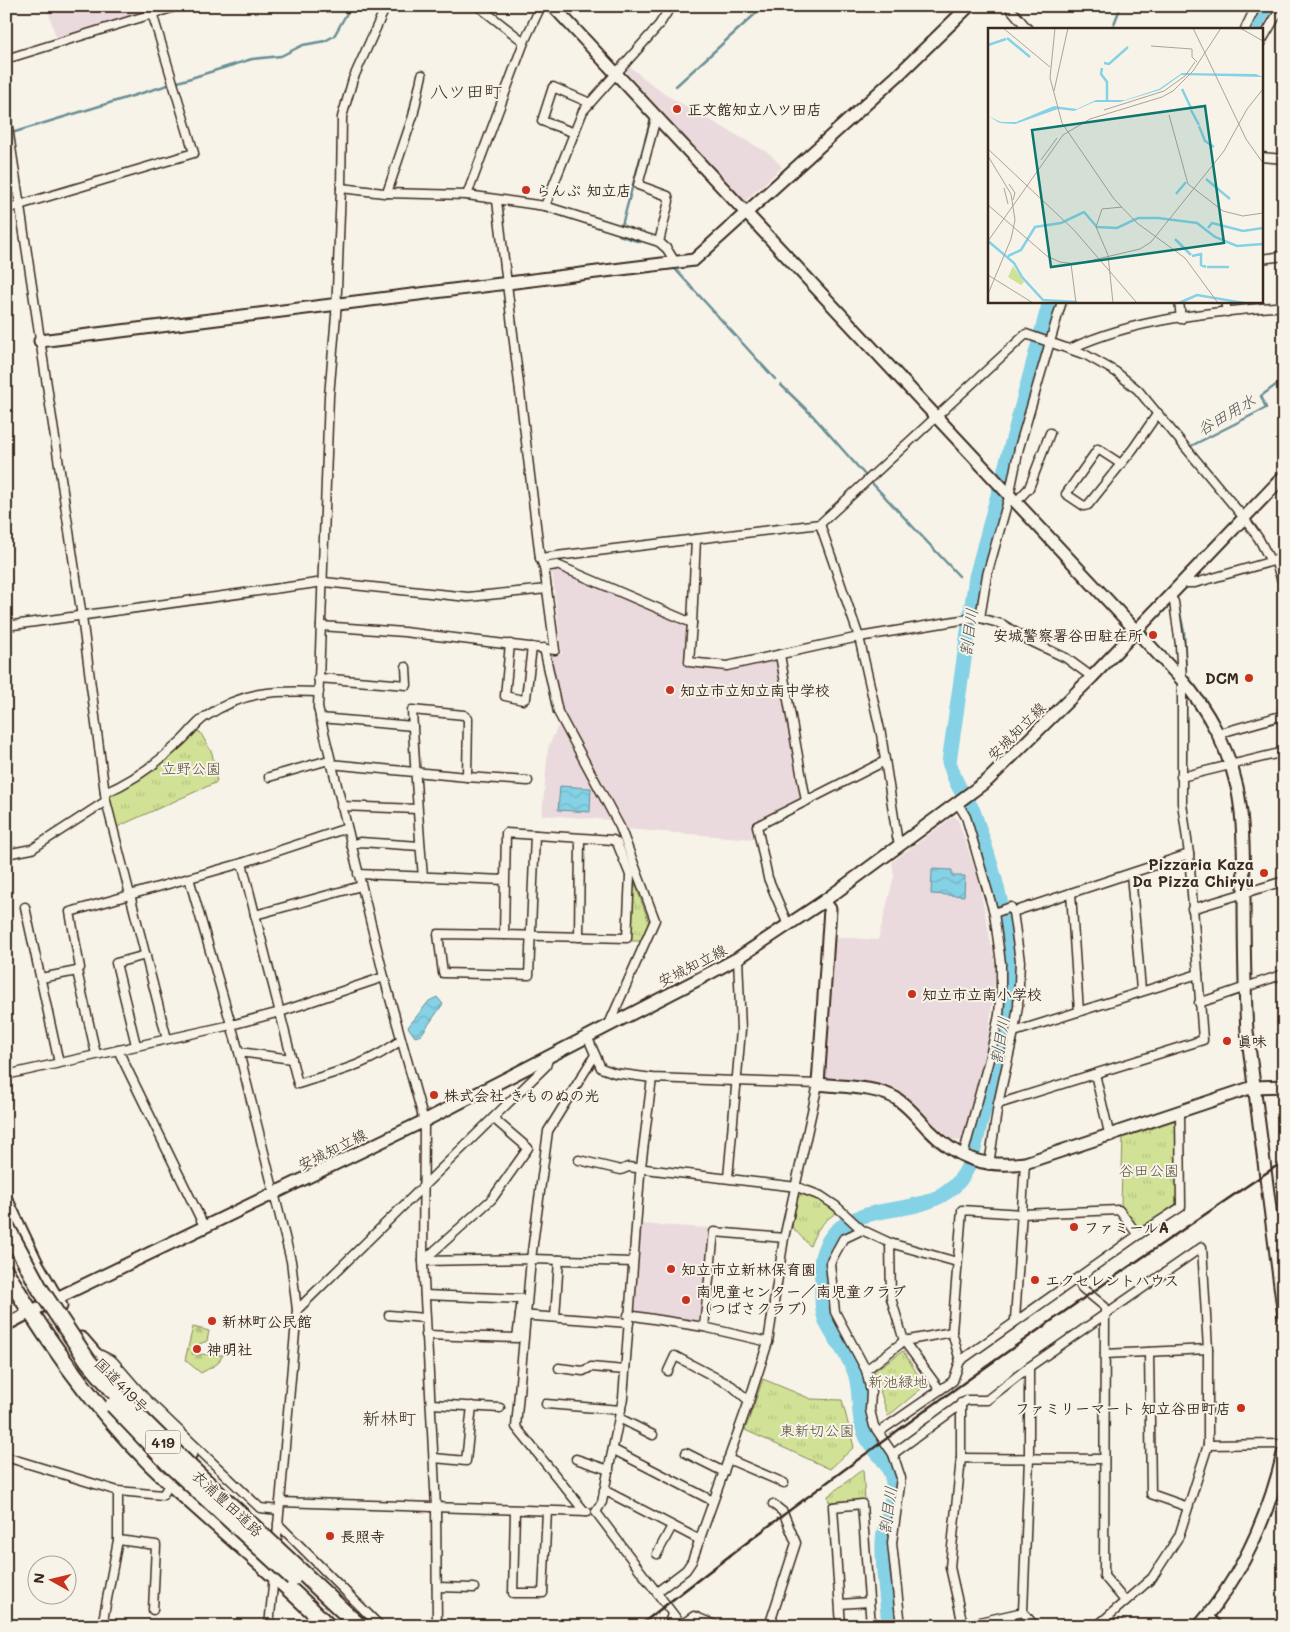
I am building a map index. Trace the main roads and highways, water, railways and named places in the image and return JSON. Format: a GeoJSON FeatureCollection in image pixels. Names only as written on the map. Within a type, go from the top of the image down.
{"type":"FeatureCollection","features":[{"type":"Feature","properties":{"kind":"highway","name":"国道419号"},"geometry":{"type":"LineString","coordinates":[[6,1203],[35,1264],[86,1348],[189,1453],[260,1518],[337,1595],[354,1625]]}},
{"type":"Feature","properties":{"kind":"highway","name":"衣浦豊田道路"},"geometry":{"type":"LineString","coordinates":[[6,1226],[40,1289],[88,1361],[118,1396],[354,1625]]}},
{"type":"Feature","properties":{"kind":"highway","name":"衣浦豊田道路"},"geometry":{"type":"LineString","coordinates":[[6,1242],[37,1299],[77,1358],[130,1424],[169,1464],[354,1625]]}},
{"type":"Feature","properties":{"kind":"highway","name":"国道419号"},"geometry":{"type":"LineString","coordinates":[[6,1272],[78,1379],[108,1415],[170,1483],[310,1607],[328,1626]]}},
{"type":"Feature","properties":{"kind":"water"},"geometry":{"type":"Polygon","coordinates":[[[560,786],[591,788],[590,812],[558,810],[560,786]]]}},
{"type":"Feature","properties":{"kind":"water"},"geometry":{"type":"Polygon","coordinates":[[[932,869],[952,870],[952,876],[965,876],[964,896],[931,894],[932,869]]]}},
{"type":"Feature","properties":{"kind":"water"},"geometry":{"type":"Polygon","coordinates":[[[437,997],[443,1004],[421,1035],[415,1037],[408,1027],[429,1001],[437,997]]]}},
{"type":"Feature","properties":{"kind":"waterway"},"geometry":{"type":"LineString","coordinates":[[178,82],[252,59],[281,56],[303,45],[325,41],[334,36],[351,6]]}},
{"type":"Feature","properties":{"kind":"waterway"},"geometry":{"type":"LineString","coordinates":[[676,86],[764,6]]}},
{"type":"Feature","properties":{"kind":"waterway"},"geometry":{"type":"LineString","coordinates":[[1112,28],[1121,6]]}},
{"type":"Feature","properties":{"kind":"waterway","name":"割目川"},"geometry":{"type":"LineString","coordinates":[[1254,28],[1266,6]]}},
{"type":"Feature","properties":{"kind":"waterway"},"geometry":{"type":"LineString","coordinates":[[15,132],[168,85]]}},
{"type":"Feature","properties":{"kind":"waterway"},"geometry":{"type":"LineString","coordinates":[[622,225],[650,122]]}},
{"type":"Feature","properties":{"kind":"waterway"},"geometry":{"type":"LineString","coordinates":[[619,235],[640,242]]}},
{"type":"Feature","properties":{"kind":"waterway"},"geometry":{"type":"LineString","coordinates":[[675,269],[775,379]]}},
{"type":"Feature","properties":{"kind":"waterway","name":"割目川"},"geometry":{"type":"LineString","coordinates":[[889,1626],[883,1541],[893,1490],[892,1476],[886,1463],[866,1436],[861,1421],[855,1373],[824,1316],[821,1260],[830,1238],[842,1226],[858,1218],[913,1206],[931,1200],[956,1185],[963,1176],[972,1156],[993,1072],[1002,1030],[1007,988],[1007,946],[1003,912],[979,827],[949,762],[976,577],[1050,302]]}},
{"type":"Feature","properties":{"kind":"waterway","name":"谷田用水"},"geometry":{"type":"LineString","coordinates":[[1191,446],[1266,408],[1261,396],[1284,379]]}},
{"type":"Feature","properties":{"kind":"waterway"},"geometry":{"type":"LineString","coordinates":[[781,385],[813,416],[865,475]]}},
{"type":"Feature","properties":{"kind":"waterway"},"geometry":{"type":"LineString","coordinates":[[871,482],[959,576]]}},
{"type":"Feature","properties":{"kind":"waterway","name":"割目川"},"geometry":{"type":"LineString","coordinates":[[970,577],[976,577]]}},
{"type":"Feature","properties":{"kind":"waterway","name":"谷田用水"},"geometry":{"type":"LineString","coordinates":[[1177,599],[1184,632],[1186,672]]}},
{"type":"Feature","properties":{"kind":"waterway","name":"谷田用水"},"geometry":{"type":"LineString","coordinates":[[1186,698],[1186,757]]}},
{"type":"Feature","properties":{"kind":"railway"},"geometry":{"type":"LineString","coordinates":[[639,1626],[876,1446],[1038,1330],[1284,1161]]}},
{"type":"Feature","properties":{"kind":"place","name":"正文館知立八ツ田店"},"geometry":{"type":"Point","coordinates":[677,109]}},
{"type":"Feature","properties":{"kind":"place","name":"らんぷ 知立店"},"geometry":{"type":"Point","coordinates":[526,190]}},
{"type":"Feature","properties":{"kind":"place","name":"安城警察署谷田駐在所"},"geometry":{"type":"Point","coordinates":[1153,635]}},
{"type":"Feature","properties":{"kind":"place","name":"DCM"},"geometry":{"type":"Point","coordinates":[1249,678]}},
{"type":"Feature","properties":{"kind":"place","name":"知立市立知立南中学校"},"geometry":{"type":"Point","coordinates":[670,690]}},
{"type":"Feature","properties":{"kind":"place","name":"Pizzaria Kaza Da Pizza Chiryu"},"geometry":{"type":"Point","coordinates":[1264,873]}},
{"type":"Feature","properties":{"kind":"place","name":"知立市立南小学校"},"geometry":{"type":"Point","coordinates":[912,994]}},
{"type":"Feature","properties":{"kind":"place","name":"眞味"},"geometry":{"type":"Point","coordinates":[1227,1041]}},
{"type":"Feature","properties":{"kind":"place","name":"株式会社 きものぬの光"},"geometry":{"type":"Point","coordinates":[434,1095]}},
{"type":"Feature","properties":{"kind":"place","name":"ファミールA"},"geometry":{"type":"Point","coordinates":[1074,1227]}},
{"type":"Feature","properties":{"kind":"place","name":"知立市立新林保育園"},"geometry":{"type":"Point","coordinates":[671,1269]}},
{"type":"Feature","properties":{"kind":"place","name":"エクセレントハウス"},"geometry":{"type":"Point","coordinates":[1035,1280]}},
{"type":"Feature","properties":{"kind":"place","name":"南児童センター／南児童クラブ （つばさクラブ）"},"geometry":{"type":"Point","coordinates":[686,1300]}},
{"type":"Feature","properties":{"kind":"place","name":"新林町公民館"},"geometry":{"type":"Point","coordinates":[212,1321]}},
{"type":"Feature","properties":{"kind":"place","name":"神明社"},"geometry":{"type":"Point","coordinates":[197,1349]}},
{"type":"Feature","properties":{"kind":"place","name":"ファミリーマート 知立谷田町店"},"geometry":{"type":"Point","coordinates":[1241,1408]}},
{"type":"Feature","properties":{"kind":"place","name":"長照寺"},"geometry":{"type":"Point","coordinates":[330,1536]}},
{"type":"Feature","properties":{"kind":"district","name":"八ツ田町"},"geometry":{"type":"Point","coordinates":[466,91]}},
{"type":"Feature","properties":{"kind":"district","name":"新林町"},"geometry":{"type":"Point","coordinates":[389,1418]}},
{"type":"Feature","properties":{"kind":"park label","name":"立野公園"},"geometry":{"type":"Point","coordinates":[191,768]}},
{"type":"Feature","properties":{"kind":"park label","name":"谷田公園"},"geometry":{"type":"Point","coordinates":[1149,1170]}},
{"type":"Feature","properties":{"kind":"park label","name":"新池緑地"},"geometry":{"type":"Point","coordinates":[898,1381]}},
{"type":"Feature","properties":{"kind":"park label","name":"東新切公園"},"geometry":{"type":"Point","coordinates":[817,1430]}}]}
